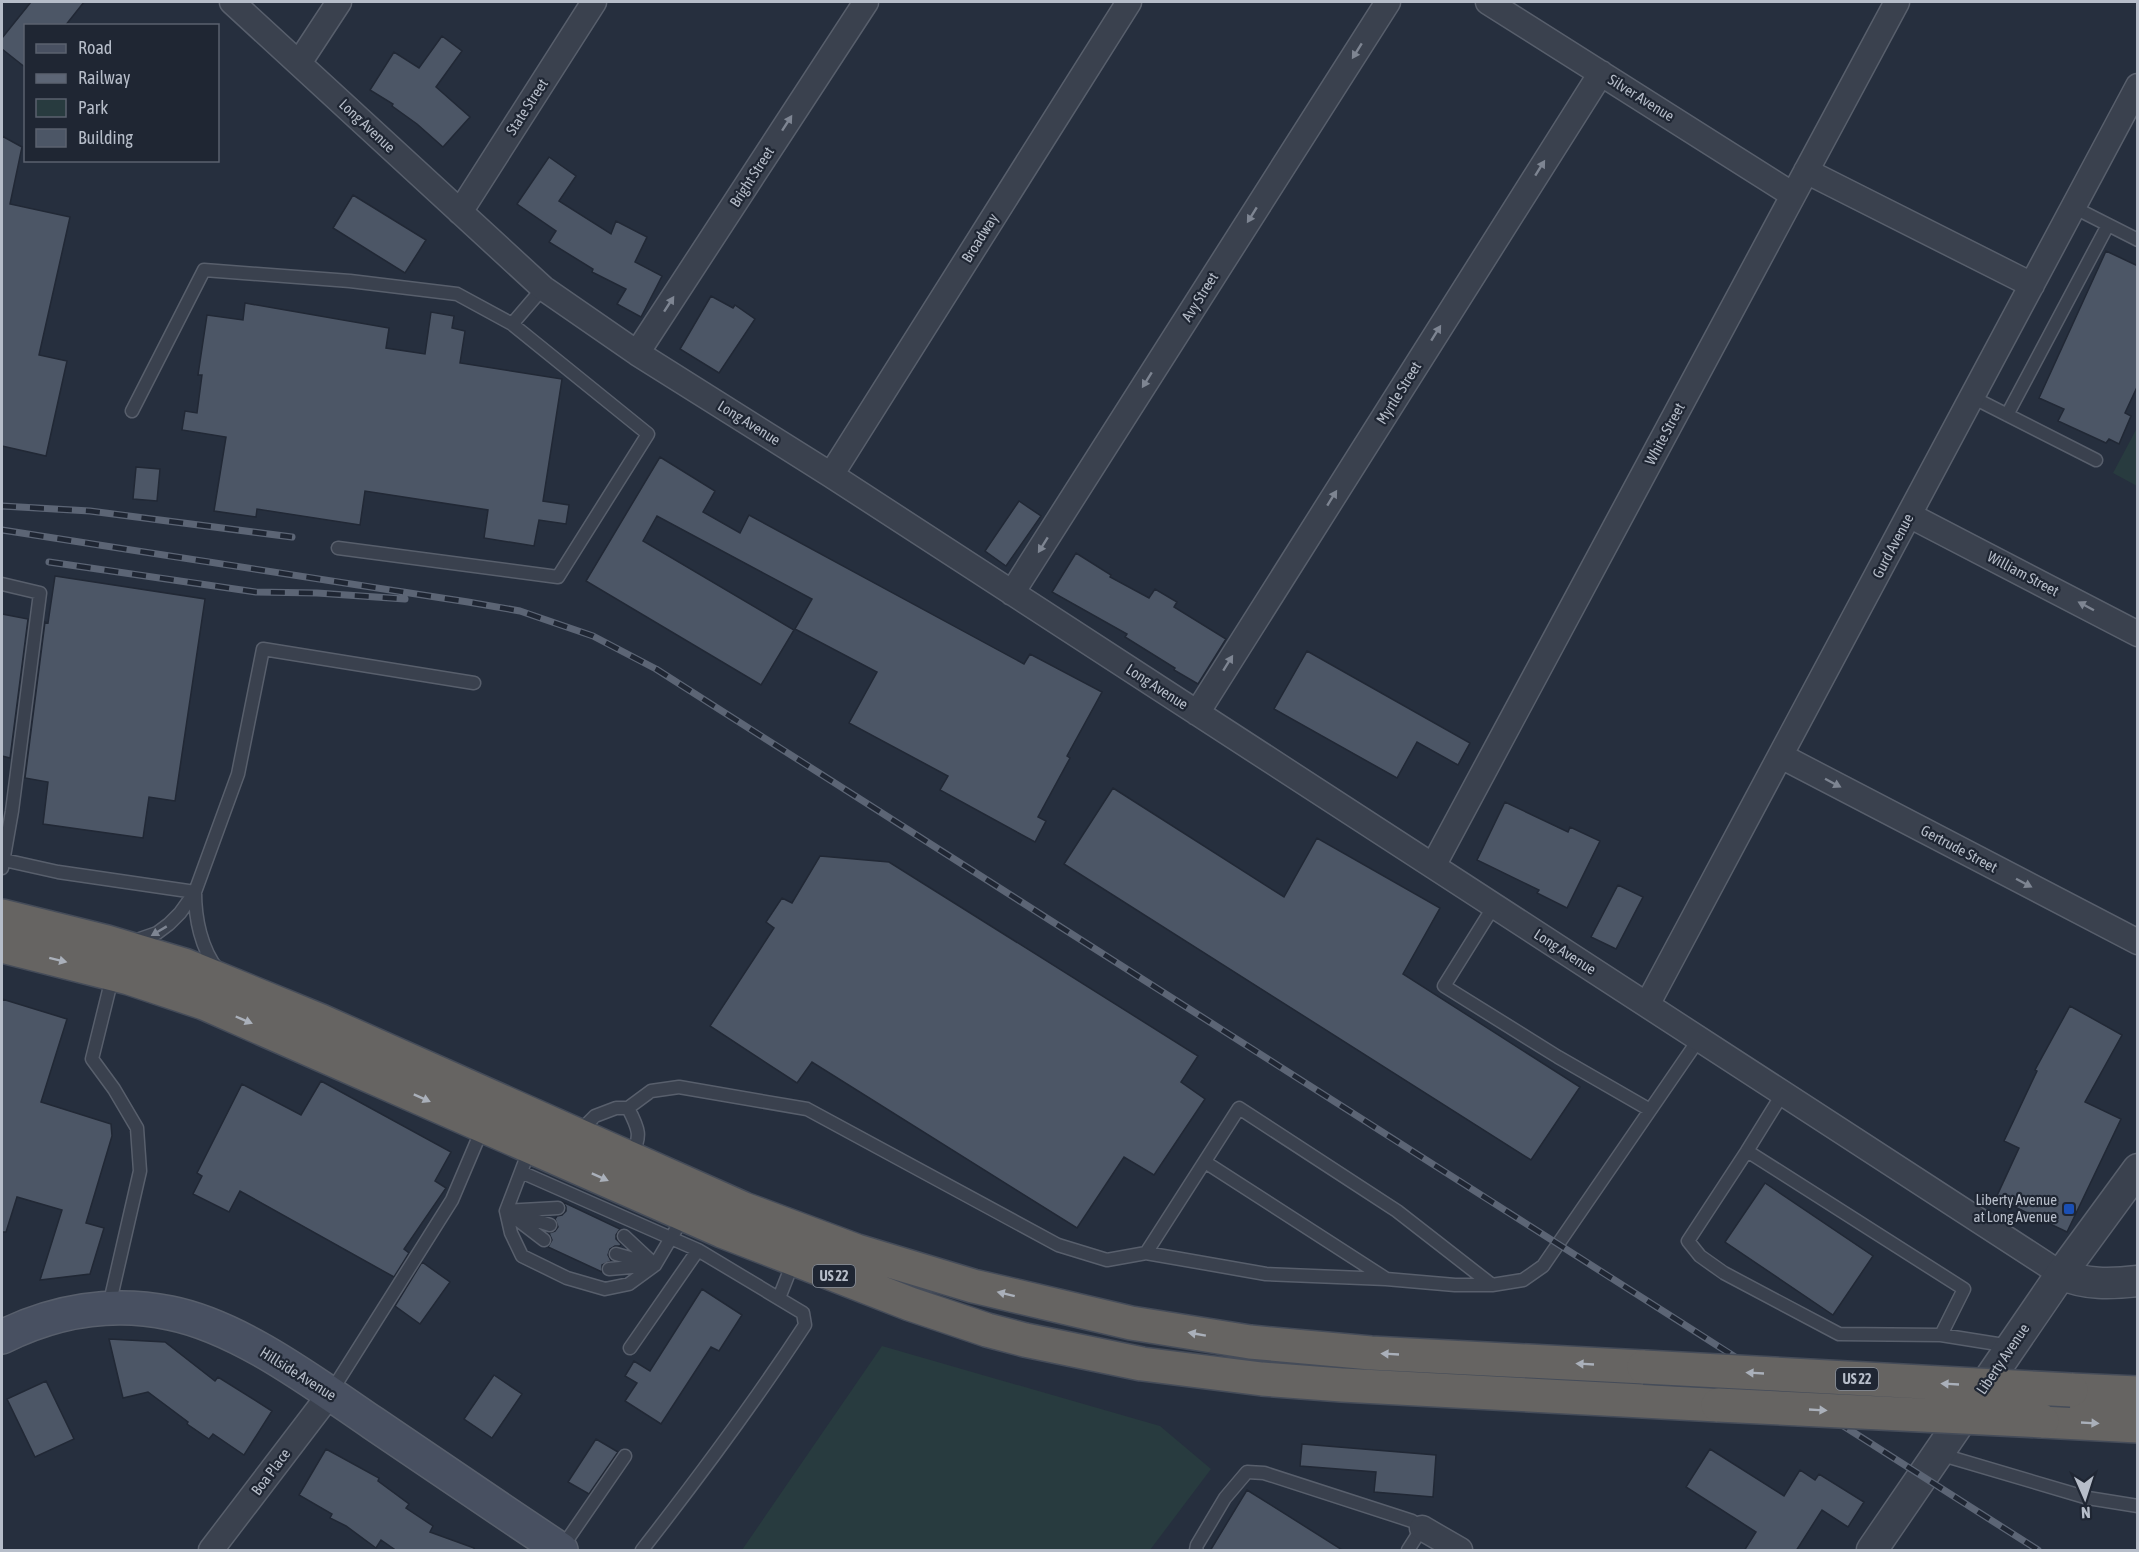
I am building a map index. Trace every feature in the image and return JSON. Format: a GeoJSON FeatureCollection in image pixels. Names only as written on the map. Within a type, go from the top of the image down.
{"type":"FeatureCollection","features":[{"type":"Feature","properties":{"kind":"highway","name":"US 22"},"geometry":{"type":"LineString","coordinates":[[2,916],[107,942],[184,965],[232,983],[744,1209],[857,1251],[973,1286],[1121,1321],[1211,1337],[1331,1351],[2138,1393]]}},
{"type":"Feature","properties":{"kind":"highway","name":"US 22"},"geometry":{"type":"LineString","coordinates":[[2,946],[167,990],[241,1018],[484,1126],[526,1159],[677,1227],[794,1260],[910,1304],[987,1330],[1103,1357],[1182,1370],[1342,1385],[2138,1426]]}},
{"type":"Feature","properties":{"kind":"main road","name":"Hillside Avenue"},"geometry":{"type":"LineString","coordinates":[[2,1337],[32,1324],[66,1314],[109,1308],[167,1312],[204,1323],[244,1341],[330,1394],[561,1550]]}},
{"type":"Feature","properties":{"kind":"street","name":"Long Avenue"},"geometry":{"type":"LineString","coordinates":[[232,2],[543,288],[637,353],[831,475],[2061,1274],[2071,1279],[2094,1283],[2138,1281]]}},
{"type":"Feature","properties":{"kind":"street"},"geometry":{"type":"LineString","coordinates":[[300,63],[339,2]]}},
{"type":"Feature","properties":{"kind":"street","name":"State Street"},"geometry":{"type":"LineString","coordinates":[[460,212],[594,2]]}},
{"type":"Feature","properties":{"kind":"street","name":"Bright Street"},"geometry":{"type":"LineString","coordinates":[[637,353],[866,2]]}},
{"type":"Feature","properties":{"kind":"street","name":"Broadway"},"geometry":{"type":"LineString","coordinates":[[831,475],[1130,2]]}},
{"type":"Feature","properties":{"kind":"street","name":"Avy Street"},"geometry":{"type":"LineString","coordinates":[[1012,593],[1388,2]]}},
{"type":"Feature","properties":{"kind":"street","name":"Silver Avenue"},"geometry":{"type":"LineString","coordinates":[[1488,2],[1793,195]]}},
{"type":"Feature","properties":{"kind":"street","name":"White Street"},"geometry":{"type":"LineString","coordinates":[[1433,866],[1896,2]]}},
{"type":"Feature","properties":{"kind":"street","name":"Myrtle Street"},"geometry":{"type":"LineString","coordinates":[[1197,712],[1600,73]]}},
{"type":"Feature","properties":{"kind":"street","name":"Gurd Avenue"},"geometry":{"type":"LineString","coordinates":[[1647,1005],[2138,86]]}},
{"type":"Feature","properties":{"kind":"street"},"geometry":{"type":"LineString","coordinates":[[1806,171],[2032,285]]}},
{"type":"Feature","properties":{"kind":"street","name":"William Street"},"geometry":{"type":"LineString","coordinates":[[1909,515],[2138,633]]}},
{"type":"Feature","properties":{"kind":"street","name":"Gertrude Street"},"geometry":{"type":"LineString","coordinates":[[1781,756],[2138,942]]}},
{"type":"Feature","properties":{"kind":"street","name":"Liberty Avenue"},"geometry":{"type":"LineString","coordinates":[[1872,1551],[2061,1274],[2138,1169]]}},
{"type":"Feature","properties":{"kind":"street","name":"Boa Place"},"geometry":{"type":"LineString","coordinates":[[211,1551],[330,1394]]}},
{"type":"Feature","properties":{"kind":"street"},"geometry":{"type":"LineString","coordinates":[[1422,1528],[1460,1551]]}},
{"type":"Feature","properties":{"kind":"lane"},"geometry":{"type":"LineString","coordinates":[[2073,207],[2138,240]]}},
{"type":"Feature","properties":{"kind":"lane"},"geometry":{"type":"LineString","coordinates":[[2007,415],[2108,225]]}},
{"type":"Feature","properties":{"kind":"lane"},"geometry":{"type":"LineString","coordinates":[[132,411],[204,270],[350,281],[457,294],[512,324],[648,434],[558,577],[338,548]]}},
{"type":"Feature","properties":{"kind":"lane"},"geometry":{"type":"LineString","coordinates":[[512,324],[543,288]]}},
{"type":"Feature","properties":{"kind":"lane"},"geometry":{"type":"LineString","coordinates":[[1972,397],[2096,460]]}},
{"type":"Feature","properties":{"kind":"lane"},"geometry":{"type":"LineString","coordinates":[[2,584],[40,593],[3,864],[195,892]]}},
{"type":"Feature","properties":{"kind":"lane"},"geometry":{"type":"LineString","coordinates":[[107,942],[130,942],[157,933],[180,913],[195,892],[238,774],[263,649],[474,683]]}},
{"type":"Feature","properties":{"kind":"lane"},"geometry":{"type":"LineString","coordinates":[[195,892],[197,920],[209,957],[223,976],[232,983]]}},
{"type":"Feature","properties":{"kind":"lane"},"geometry":{"type":"LineString","coordinates":[[1494,906],[1444,986],[1558,1057],[1650,1110]]}},
{"type":"Feature","properties":{"kind":"lane"},"geometry":{"type":"LineString","coordinates":[[109,1308],[140,1171],[137,1128],[114,1089],[92,1059],[113,974]]}},
{"type":"Feature","properties":{"kind":"lane"},"geometry":{"type":"LineString","coordinates":[[576,1135],[595,1116],[615,1108],[628,1108],[651,1091],[679,1087],[807,1109],[1058,1245],[1107,1260],[1146,1253],[1266,1274],[1492,1285],[1523,1280],[1543,1266],[1699,1039]]}},
{"type":"Feature","properties":{"kind":"lane"},"geometry":{"type":"LineString","coordinates":[[1783,1093],[1748,1151],[1688,1241],[1700,1256],[1724,1273],[1839,1334],[1941,1335],[2011,1346]]}},
{"type":"Feature","properties":{"kind":"lane"},"geometry":{"type":"LineString","coordinates":[[628,1108],[638,1126],[638,1142],[630,1159]]}},
{"type":"Feature","properties":{"kind":"lane"},"geometry":{"type":"LineString","coordinates":[[1146,1253],[1239,1108],[1397,1211],[1492,1285]]}},
{"type":"Feature","properties":{"kind":"lane"},"geometry":{"type":"LineString","coordinates":[[330,1394],[452,1200],[484,1126]]}},
{"type":"Feature","properties":{"kind":"lane"},"geometry":{"type":"LineString","coordinates":[[1748,1151],[1964,1289],[1941,1335]]}},
{"type":"Feature","properties":{"kind":"lane"},"geometry":{"type":"LineString","coordinates":[[526,1159],[506,1211],[511,1233],[522,1256],[567,1278],[605,1289],[629,1284],[655,1265],[677,1227],[698,1250],[803,1313],[805,1325],[707,1467],[642,1551]]}},
{"type":"Feature","properties":{"kind":"lane"},"geometry":{"type":"LineString","coordinates":[[1205,1162],[1386,1279]]}},
{"type":"Feature","properties":{"kind":"lane"},"geometry":{"type":"LineString","coordinates":[[506,1211],[558,1208]]}},
{"type":"Feature","properties":{"kind":"lane"},"geometry":{"type":"LineString","coordinates":[[506,1211],[550,1225]]}},
{"type":"Feature","properties":{"kind":"lane"},"geometry":{"type":"LineString","coordinates":[[506,1211],[544,1240]]}},
{"type":"Feature","properties":{"kind":"lane"},"geometry":{"type":"LineString","coordinates":[[624,1236],[655,1265]]}},
{"type":"Feature","properties":{"kind":"lane"},"geometry":{"type":"LineString","coordinates":[[630,1348],[698,1250]]}},
{"type":"Feature","properties":{"kind":"lane"},"geometry":{"type":"LineString","coordinates":[[616,1254],[655,1265]]}},
{"type":"Feature","properties":{"kind":"lane"},"geometry":{"type":"LineString","coordinates":[[779,1298],[794,1260]]}},
{"type":"Feature","properties":{"kind":"lane"},"geometry":{"type":"LineString","coordinates":[[609,1269],[655,1265]]}},
{"type":"Feature","properties":{"kind":"lane"},"geometry":{"type":"LineString","coordinates":[[1938,1453],[2088,1498],[2138,1506]]}},
{"type":"Feature","properties":{"kind":"lane"},"geometry":{"type":"LineString","coordinates":[[561,1550],[625,1456]]}},
{"type":"Feature","properties":{"kind":"lane"},"geometry":{"type":"LineString","coordinates":[[1196,1551],[1197,1545],[1225,1498],[1247,1472],[1263,1473],[1412,1521],[1422,1528],[1408,1551]]}},
{"type":"Feature","properties":{"kind":"green space"},"geometry":{"type":"Polygon","coordinates":[[[2137,428],[2137,486],[2113,473],[2137,428]]]}},
{"type":"Feature","properties":{"kind":"green space"},"geometry":{"type":"Polygon","coordinates":[[[882,1346],[1160,1426],[1211,1469],[1150,1550],[742,1550],[882,1346]]]}},
{"type":"Feature","properties":{"kind":"building"},"geometry":{"type":"Polygon","coordinates":[[[31,2],[84,2],[67,24],[24,24],[24,66],[2,49],[2,38],[31,2]]]}},
{"type":"Feature","properties":{"kind":"building"},"geometry":{"type":"Polygon","coordinates":[[[442,36],[462,51],[436,87],[470,117],[443,147],[392,106],[393,104],[370,90],[394,52],[419,68],[442,36]]]}},
{"type":"Feature","properties":{"kind":"building"},"geometry":{"type":"Polygon","coordinates":[[[2,136],[22,147],[10,204],[70,217],[39,355],[67,361],[46,456],[2,446],[2,136]]]}},
{"type":"Feature","properties":{"kind":"building"},"geometry":{"type":"Polygon","coordinates":[[[549,157],[576,176],[559,201],[611,234],[616,221],[647,237],[635,262],[662,276],[641,317],[617,304],[626,289],[592,272],[593,269],[549,242],[556,231],[517,204],[549,157]]]}},
{"type":"Feature","properties":{"kind":"building"},"geometry":{"type":"Polygon","coordinates":[[[353,195],[426,240],[405,273],[333,228],[353,195]]]}},
{"type":"Feature","properties":{"kind":"building"},"geometry":{"type":"Polygon","coordinates":[[[2106,251],[2138,266],[2138,385],[2125,413],[2131,416],[2119,444],[2109,439],[2106,443],[2058,421],[2064,409],[2039,398],[2106,251]]]}},
{"type":"Feature","properties":{"kind":"building"},"geometry":{"type":"Polygon","coordinates":[[[711,296],[733,308],[735,305],[755,319],[719,373],[680,349],[711,296]]]}},
{"type":"Feature","properties":{"kind":"building"},"geometry":{"type":"Polygon","coordinates":[[[245,303],[389,328],[386,348],[425,354],[431,312],[454,316],[452,328],[465,331],[460,363],[562,379],[543,501],[569,505],[566,524],[539,520],[534,546],[484,538],[488,510],[365,491],[360,525],[257,509],[256,517],[214,511],[226,437],[182,430],[185,411],[197,413],[202,375],[198,375],[207,315],[243,320],[245,303]]]}},
{"type":"Feature","properties":{"kind":"building"},"geometry":{"type":"Polygon","coordinates":[[[660,457],[715,491],[703,512],[740,533],[749,515],[1024,664],[1030,654],[1102,692],[1067,756],[1070,758],[1038,817],[1046,821],[1035,842],[940,790],[948,776],[849,723],[877,672],[795,629],[812,599],[657,516],[643,541],[794,630],[761,685],[586,581],[660,457]]]}},
{"type":"Feature","properties":{"kind":"building"},"geometry":{"type":"Polygon","coordinates":[[[136,467],[160,469],[157,501],[133,499],[136,467]]]}},
{"type":"Feature","properties":{"kind":"building"},"geometry":{"type":"Polygon","coordinates":[[[1019,501],[1041,516],[1006,566],[985,551],[1019,501]]]}},
{"type":"Feature","properties":{"kind":"building"},"geometry":{"type":"Polygon","coordinates":[[[1076,553],[1111,575],[1110,577],[1149,598],[1155,589],[1177,602],[1174,607],[1226,639],[1198,684],[1125,637],[1127,634],[1052,592],[1076,553]]]}},
{"type":"Feature","properties":{"kind":"building"},"geometry":{"type":"Polygon","coordinates":[[[55,576],[205,599],[175,801],[149,797],[143,838],[43,824],[48,782],[25,778],[45,622],[48,623],[55,576]]]}},
{"type":"Feature","properties":{"kind":"building"},"geometry":{"type":"Polygon","coordinates":[[[2,614],[28,619],[10,758],[2,756],[2,614]]]}},
{"type":"Feature","properties":{"kind":"building"},"geometry":{"type":"Polygon","coordinates":[[[1307,651],[1470,743],[1458,765],[1417,742],[1397,778],[1274,709],[1307,651]]]}},
{"type":"Feature","properties":{"kind":"building"},"geometry":{"type":"Polygon","coordinates":[[[1113,788],[1284,897],[1317,838],[1440,908],[1403,974],[1580,1087],[1531,1160],[1064,864],[1113,788]]]}},
{"type":"Feature","properties":{"kind":"building"},"geometry":{"type":"Polygon","coordinates":[[[1505,802],[1568,832],[1570,827],[1600,841],[1567,908],[1537,893],[1539,890],[1477,860],[1505,802]]]}},
{"type":"Feature","properties":{"kind":"building"},"geometry":{"type":"Polygon","coordinates":[[[820,856],[889,862],[1198,1056],[1181,1082],[1205,1099],[1154,1175],[1124,1157],[1077,1228],[812,1062],[797,1083],[710,1026],[774,928],[766,922],[782,898],[792,903],[820,856]]]}},
{"type":"Feature","properties":{"kind":"building"},"geometry":{"type":"Polygon","coordinates":[[[1618,885],[1643,897],[1616,949],[1591,937],[1618,885]]]}},
{"type":"Feature","properties":{"kind":"building"},"geometry":{"type":"Polygon","coordinates":[[[2,999],[67,1019],[41,1102],[111,1124],[112,1136],[86,1223],[104,1228],[90,1274],[40,1280],[62,1210],[17,1197],[6,1232],[2,1232],[2,999]]]}},
{"type":"Feature","properties":{"kind":"building"},"geometry":{"type":"Polygon","coordinates":[[[2070,1006],[2122,1035],[2085,1102],[2121,1119],[2067,1232],[1996,1198],[2019,1148],[2004,1141],[2037,1071],[2035,1070],[2070,1006]]]}},
{"type":"Feature","properties":{"kind":"building"},"geometry":{"type":"Polygon","coordinates":[[[321,1081],[451,1152],[435,1181],[446,1188],[404,1249],[409,1253],[394,1277],[240,1191],[229,1212],[193,1194],[202,1176],[197,1173],[242,1084],[301,1115],[321,1081]]]}},
{"type":"Feature","properties":{"kind":"building"},"geometry":{"type":"Polygon","coordinates":[[[1765,1183],[1873,1256],[1833,1315],[1725,1242],[1765,1183]]]}},
{"type":"Feature","properties":{"kind":"building"},"geometry":{"type":"Polygon","coordinates":[[[563,1202],[620,1229],[616,1239],[621,1244],[610,1249],[608,1255],[611,1261],[602,1265],[602,1272],[548,1247],[552,1240],[549,1233],[558,1227],[555,1219],[566,1211],[563,1202]]]}},
{"type":"Feature","properties":{"kind":"building"},"geometry":{"type":"Polygon","coordinates":[[[422,1262],[450,1282],[420,1324],[395,1306],[422,1262]]]}},
{"type":"Feature","properties":{"kind":"building"},"geometry":{"type":"Polygon","coordinates":[[[702,1289],[742,1315],[719,1351],[711,1347],[661,1424],[625,1401],[637,1383],[625,1376],[634,1361],[650,1371],[702,1289]]]}},
{"type":"Feature","properties":{"kind":"building"},"geometry":{"type":"Polygon","coordinates":[[[109,1339],[165,1342],[215,1381],[218,1377],[272,1411],[244,1455],[213,1434],[209,1439],[148,1392],[123,1398],[109,1339]]]}},
{"type":"Feature","properties":{"kind":"building"},"geometry":{"type":"Polygon","coordinates":[[[494,1375],[522,1394],[492,1438],[464,1419],[494,1375]]]}},
{"type":"Feature","properties":{"kind":"building"},"geometry":{"type":"Polygon","coordinates":[[[46,1381],[74,1439],[35,1457],[7,1399],[46,1381]]]}},
{"type":"Feature","properties":{"kind":"building"},"geometry":{"type":"Polygon","coordinates":[[[596,1439],[618,1452],[589,1494],[568,1482],[596,1439]]]}},
{"type":"Feature","properties":{"kind":"building"},"geometry":{"type":"Polygon","coordinates":[[[1302,1444],[1436,1455],[1433,1497],[1374,1492],[1376,1472],[1300,1466],[1302,1444]]]}},
{"type":"Feature","properties":{"kind":"building"},"geometry":{"type":"Polygon","coordinates":[[[326,1449],[379,1478],[378,1481],[409,1504],[406,1508],[433,1526],[430,1532],[474,1548],[474,1551],[397,1551],[381,1540],[376,1548],[346,1526],[330,1518],[332,1514],[299,1495],[326,1449]]]}},
{"type":"Feature","properties":{"kind":"building"},"geometry":{"type":"Polygon","coordinates":[[[1710,1449],[1784,1496],[1800,1470],[1815,1480],[1819,1474],[1864,1502],[1848,1527],[1822,1510],[1796,1551],[1744,1551],[1756,1532],[1686,1487],[1710,1449]]]}},
{"type":"Feature","properties":{"kind":"building"},"geometry":{"type":"Polygon","coordinates":[[[1247,1490],[1344,1551],[1210,1551],[1247,1490]]]}},
{"type":"Feature","properties":{"kind":"railway"},"geometry":{"type":"LineString","coordinates":[[2,506],[90,511],[292,537]]}},
{"type":"Feature","properties":{"kind":"railway"},"geometry":{"type":"LineString","coordinates":[[2,530],[520,611],[593,636],[656,669],[2038,1550]]}},
{"type":"Feature","properties":{"kind":"railway"},"geometry":{"type":"LineString","coordinates":[[49,562],[256,592],[317,593],[405,599]]}},
{"type":"Feature","properties":{"kind":"place","name":"Liberty Avenue at Long Avenue"},"geometry":{"type":"Point","coordinates":[2069,1209]}}]}
